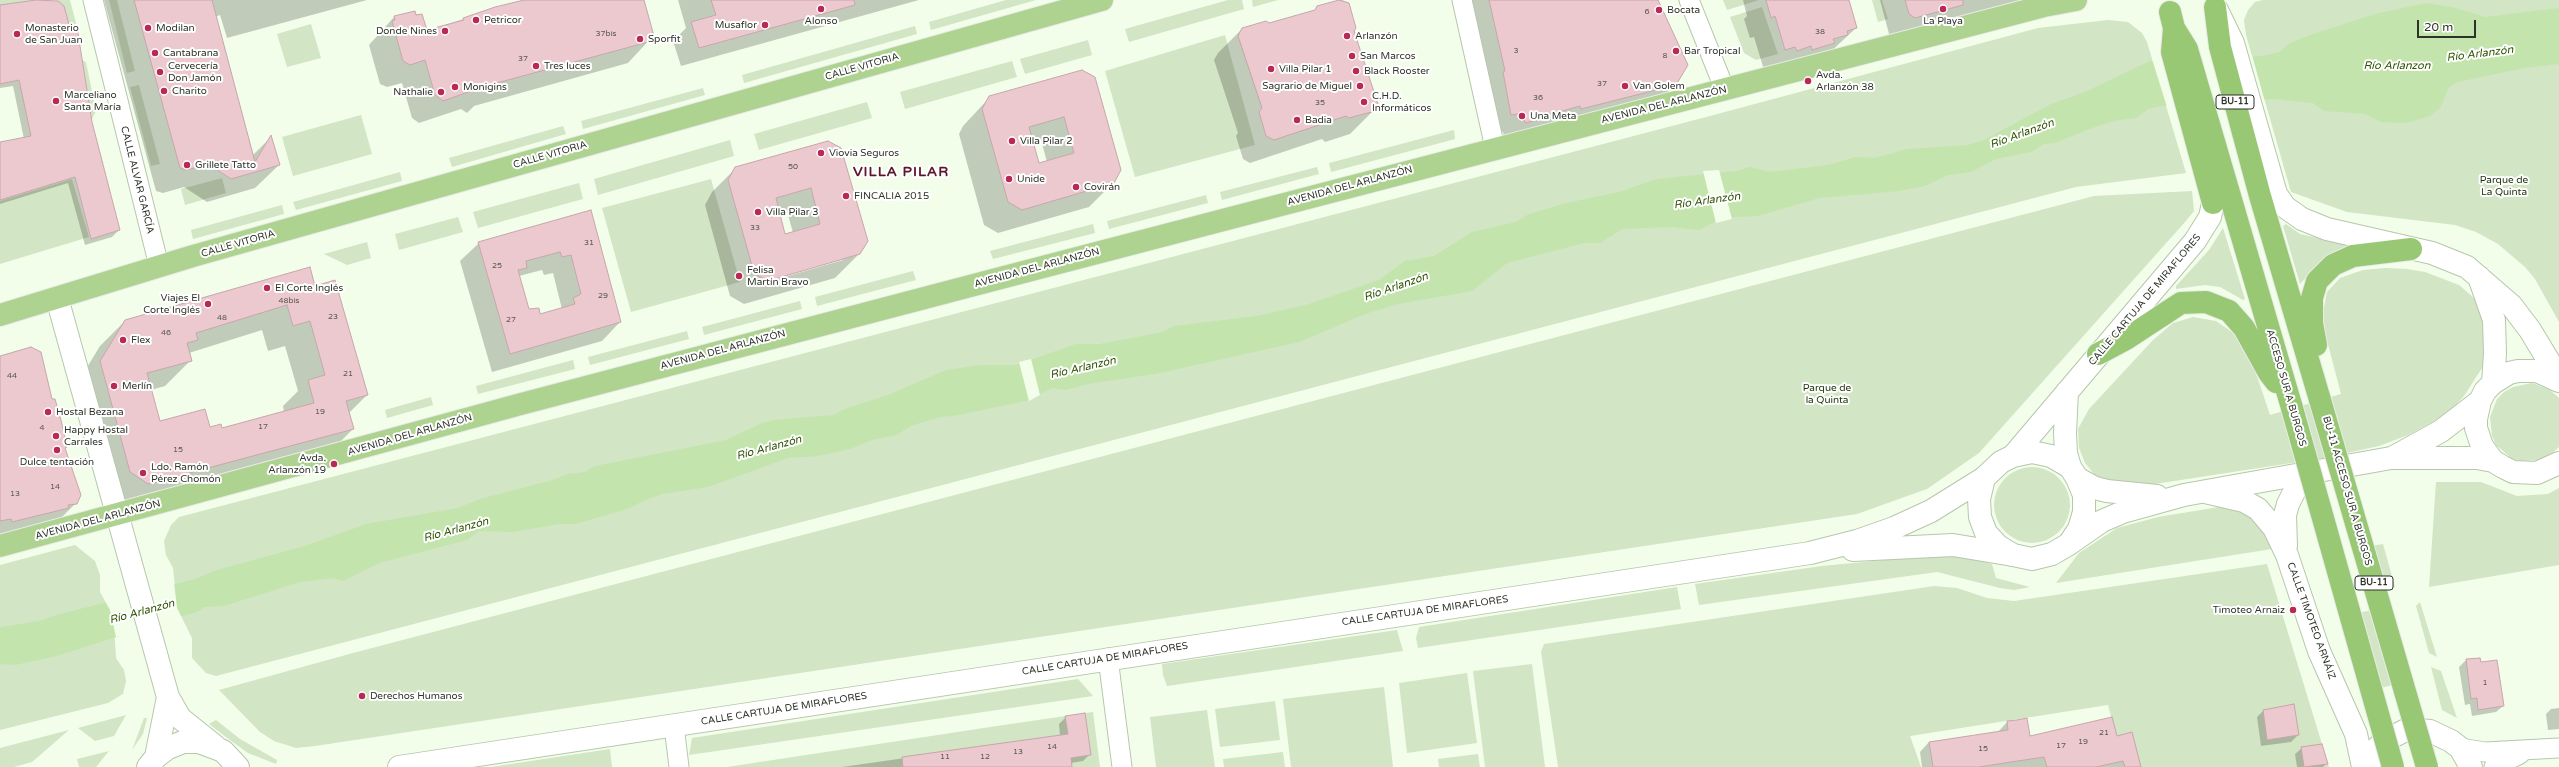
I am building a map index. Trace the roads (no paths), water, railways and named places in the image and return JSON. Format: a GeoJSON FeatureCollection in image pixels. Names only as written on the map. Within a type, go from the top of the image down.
{"type":"FeatureCollection","features":[{"type":"Feature","properties":{"kind":"highway","name":"CALLE VITORIA"},"geometry":{"type":"LineString","coordinates":[[0,315],[159,266],[700,112],[1102,0]]}},
{"type":"Feature","properties":{"kind":"highway","name":"AVENIDA DEL ARLANZÓN"},"geometry":{"type":"LineString","coordinates":[[0,546],[120,524],[529,402],[1495,148],[1725,90],[2043,3],[2076,0]]}},
{"type":"Feature","properties":{"kind":"highway","name":"BU-11"},"geometry":{"type":"LineString","coordinates":[[2215,7],[2220,47],[2268,195],[2318,391]]}},
{"type":"Feature","properties":{"kind":"highway","name":"ACCESO SUR A BURGOS"},"geometry":{"type":"LineString","coordinates":[[2172,20],[2172,52],[2290,403],[2393,767]]}},
{"type":"Feature","properties":{"kind":"highway"},"geometry":{"type":"LineString","coordinates":[[2318,391],[2318,355],[2312,323],[2312,298],[2317,281],[2333,264],[2353,256],[2411,249]]}},
{"type":"Feature","properties":{"kind":"highway"},"geometry":{"type":"LineString","coordinates":[[2098,354],[2126,339],[2181,303],[2206,302],[2229,311],[2244,328],[2269,373],[2290,403]]}},
{"type":"Feature","properties":{"kind":"highway","name":"BU-11 ACCESO SUR A BURGOS"},"geometry":{"type":"LineString","coordinates":[[2318,391],[2427,767]]}},
{"type":"Feature","properties":{"kind":"street","name":"CALLE ALVAR GARCÍA"},"geometry":{"type":"LineString","coordinates":[[92,0],[159,266]]}},
{"type":"Feature","properties":{"kind":"street"},"geometry":{"type":"LineString","coordinates":[[1462,0],[1495,148]]}},
{"type":"Feature","properties":{"kind":"street"},"geometry":{"type":"LineString","coordinates":[[1689,0],[1725,90]]}},
{"type":"Feature","properties":{"kind":"street"},"geometry":{"type":"LineString","coordinates":[[2268,195],[2302,219],[2326,229],[2450,259],[2479,276],[2511,305],[2530,330],[2559,379]]}},
{"type":"Feature","properties":{"kind":"street","name":"CALLE CARTUJA DE MIRAFLORES"},"geometry":{"type":"LineString","coordinates":[[2013,456],[2203,231],[2222,202]]}},
{"type":"Feature","properties":{"kind":"street"},"geometry":{"type":"LineString","coordinates":[[2479,276],[2494,320],[2495,353],[2493,383]]}},
{"type":"Feature","properties":{"kind":"street"},"geometry":{"type":"LineString","coordinates":[[57,298],[167,693],[180,718],[227,757]]}},
{"type":"Feature","properties":{"kind":"street"},"geometry":{"type":"LineString","coordinates":[[2391,458],[2440,431],[2480,401],[2493,383],[2509,373],[2528,370],[2559,379]]}},
{"type":"Feature","properties":{"kind":"street"},"geometry":{"type":"LineString","coordinates":[[2067,392],[2065,433],[2073,473],[2084,495],[2084,512],[2079,529],[2069,544]]}},
{"type":"Feature","properties":{"kind":"street"},"geometry":{"type":"LineString","coordinates":[[2480,401],[2476,428],[2482,446],[2493,460],[2514,472],[2525,473],[2537,473],[2559,463]]}},
{"type":"Feature","properties":{"kind":"street"},"geometry":{"type":"LineString","coordinates":[[2194,493],[2125,494],[2095,488],[2051,456],[2032,452],[2013,456],[2001,462],[1984,478],[1979,499],[1980,517],[1990,538],[1998,546],[2013,555],[2032,558],[2052,554],[2102,521],[2116,515],[2194,493],[2317,473],[2391,458],[2470,458],[2493,460]]}},
{"type":"Feature","properties":{"kind":"street","name":"CALLE TIMOTEO ARNÁIZ"},"geometry":{"type":"LineString","coordinates":[[2287,555],[2284,529],[2288,504],[2303,482],[2317,473]]}},
{"type":"Feature","properties":{"kind":"street","name":"CALLE CARTUJA DE MIRAFLORES"},"geometry":{"type":"LineString","coordinates":[[1810,553],[1857,541],[1900,525],[1931,511],[1984,478]]}},
{"type":"Feature","properties":{"kind":"street","name":"CALLE TIMOTEO ARNÁIZ"},"geometry":{"type":"LineString","coordinates":[[2194,493],[2230,496],[2244,501],[2258,509],[2274,528],[2287,555],[2319,651],[2356,734],[2363,767]]}},
{"type":"Feature","properties":{"kind":"street","name":"CALLE CARTUJA DE MIRAFLORES"},"geometry":{"type":"LineString","coordinates":[[399,767],[674,726],[1108,658],[1810,553],[1953,545],[2013,555]]}},
{"type":"Feature","properties":{"kind":"street"},"geometry":{"type":"LineString","coordinates":[[1108,658],[1122,767]]}},
{"type":"Feature","properties":{"kind":"street","name":"CALLE TIMOTEO ARNÁIZ"},"geometry":{"type":"LineString","coordinates":[[2335,687],[2371,713],[2408,729]]}},
{"type":"Feature","properties":{"kind":"street"},"geometry":{"type":"LineString","coordinates":[[152,762],[167,693]]}},
{"type":"Feature","properties":{"kind":"street"},"geometry":{"type":"LineString","coordinates":[[674,726],[679,767]]}},
{"type":"Feature","properties":{"kind":"street"},"geometry":{"type":"LineString","coordinates":[[2368,767],[2376,749],[2384,740],[2408,729],[2420,729],[2439,734],[2460,748],[2485,752],[2527,751],[2559,748]]}},
{"type":"Feature","properties":{"kind":"street"},"geometry":{"type":"LineString","coordinates":[[152,762],[168,748],[183,742],[199,742],[227,757],[253,767]]}},
{"type":"Feature","properties":{"kind":"street"},"geometry":{"type":"LineString","coordinates":[[2460,748],[2471,767]]}},
{"type":"Feature","properties":{"kind":"street"},"geometry":{"type":"LineString","coordinates":[[2494,767],[2527,751]]}},
{"type":"Feature","properties":{"kind":"water","name":"Río Arlanzon"},"geometry":{"type":"Polygon","coordinates":[[[2427,3],[2456,8],[2485,17],[2559,8],[2559,64],[2524,68],[2458,82],[2449,87],[2440,108],[2430,116],[2406,123],[2381,122],[2365,114],[2324,111],[2313,103],[2275,99],[2161,106],[2148,109],[2136,118],[2118,120],[2092,128],[2055,143],[2044,144],[2031,152],[1996,159],[1971,172],[1948,175],[1925,186],[1899,191],[1819,198],[1758,216],[1735,217],[1717,221],[1699,230],[1672,227],[1622,229],[1600,243],[1584,243],[1507,263],[1472,291],[1398,304],[1365,314],[1299,342],[1160,373],[1088,384],[1066,390],[1052,388],[1026,401],[953,416],[940,417],[910,426],[897,435],[872,440],[850,449],[818,456],[788,458],[708,487],[662,494],[643,501],[630,508],[576,524],[559,524],[513,532],[479,531],[467,540],[379,563],[343,581],[333,578],[300,582],[224,606],[204,607],[199,611],[53,657],[15,665],[0,664],[0,627],[40,621],[53,616],[195,579],[217,570],[305,546],[366,524],[458,508],[480,499],[549,481],[568,474],[585,472],[595,466],[726,440],[760,424],[774,420],[834,415],[845,409],[888,395],[946,370],[981,365],[1016,365],[1076,344],[1100,344],[1163,332],[1174,326],[1257,316],[1309,304],[1379,280],[1405,261],[1434,256],[1472,232],[1516,222],[1529,214],[1566,203],[1619,192],[1657,179],[1737,171],[1749,167],[1770,172],[1828,165],[1856,157],[1875,158],[1907,149],[1968,145],[1984,140],[2051,104],[2085,92],[2150,61],[2263,56],[2280,52],[2290,43],[2310,35],[2375,14],[2427,3]]]}},
{"type":"Feature","properties":{"kind":"place","name":"Alonso"},"geometry":{"type":"Point","coordinates":[821,9]}},
{"type":"Feature","properties":{"kind":"place","name":"La Playa"},"geometry":{"type":"Point","coordinates":[1943,9]}},
{"type":"Feature","properties":{"kind":"place","name":"Bocata"},"geometry":{"type":"Point","coordinates":[1659,10]}},
{"type":"Feature","properties":{"kind":"place","name":"Petricor"},"geometry":{"type":"Point","coordinates":[476,20]}},
{"type":"Feature","properties":{"kind":"place","name":"Musaflor"},"geometry":{"type":"Point","coordinates":[765,25]}},
{"type":"Feature","properties":{"kind":"place","name":"Modilan"},"geometry":{"type":"Point","coordinates":[148,28]}},
{"type":"Feature","properties":{"kind":"place","name":"Donde Nines"},"geometry":{"type":"Point","coordinates":[445,31]}},
{"type":"Feature","properties":{"kind":"place","name":"Monasterio de San Juan"},"geometry":{"type":"Point","coordinates":[17,34]}},
{"type":"Feature","properties":{"kind":"place","name":"Arlanzón"},"geometry":{"type":"Point","coordinates":[1347,36]}},
{"type":"Feature","properties":{"kind":"place","name":"Sporfit"},"geometry":{"type":"Point","coordinates":[640,39]}},
{"type":"Feature","properties":{"kind":"place","name":"Bar Tropical"},"geometry":{"type":"Point","coordinates":[1676,51]}},
{"type":"Feature","properties":{"kind":"place","name":"Cantabrana"},"geometry":{"type":"Point","coordinates":[155,53]}},
{"type":"Feature","properties":{"kind":"place","name":"San Marcos"},"geometry":{"type":"Point","coordinates":[1352,56]}},
{"type":"Feature","properties":{"kind":"place","name":"Tres luces"},"geometry":{"type":"Point","coordinates":[536,66]}},
{"type":"Feature","properties":{"kind":"place","name":"Villa Pilar 1"},"geometry":{"type":"Point","coordinates":[1271,69]}},
{"type":"Feature","properties":{"kind":"place","name":"Black Rooster"},"geometry":{"type":"Point","coordinates":[1356,71]}},
{"type":"Feature","properties":{"kind":"place","name":"Cervecería Don Jamón"},"geometry":{"type":"Point","coordinates":[160,72]}},
{"type":"Feature","properties":{"kind":"place","name":"Avda. Arlanzón 38"},"geometry":{"type":"Point","coordinates":[1808,81]}},
{"type":"Feature","properties":{"kind":"place","name":"Sagrario de Miguel"},"geometry":{"type":"Point","coordinates":[1360,86]}},
{"type":"Feature","properties":{"kind":"place","name":"Van Golem"},"geometry":{"type":"Point","coordinates":[1625,86]}},
{"type":"Feature","properties":{"kind":"place","name":"Monigins"},"geometry":{"type":"Point","coordinates":[455,87]}},
{"type":"Feature","properties":{"kind":"place","name":"Charito"},"geometry":{"type":"Point","coordinates":[164,91]}},
{"type":"Feature","properties":{"kind":"place","name":"Nathalie"},"geometry":{"type":"Point","coordinates":[441,92]}},
{"type":"Feature","properties":{"kind":"place","name":"Marceliano Santa María"},"geometry":{"type":"Point","coordinates":[56,101]}},
{"type":"Feature","properties":{"kind":"place","name":"C.H.D. Informáticos"},"geometry":{"type":"Point","coordinates":[1364,102]}},
{"type":"Feature","properties":{"kind":"place","name":"Una Meta"},"geometry":{"type":"Point","coordinates":[1522,116]}},
{"type":"Feature","properties":{"kind":"place","name":"Badia"},"geometry":{"type":"Point","coordinates":[1297,120]}},
{"type":"Feature","properties":{"kind":"place","name":"Villa Pilar 2"},"geometry":{"type":"Point","coordinates":[1012,141]}},
{"type":"Feature","properties":{"kind":"place","name":"Viovia Seguros"},"geometry":{"type":"Point","coordinates":[821,153]}},
{"type":"Feature","properties":{"kind":"place","name":"Grillete Tatto"},"geometry":{"type":"Point","coordinates":[187,165]}},
{"type":"Feature","properties":{"kind":"place","name":"Unide"},"geometry":{"type":"Point","coordinates":[1009,179]}},
{"type":"Feature","properties":{"kind":"place","name":"Covirán"},"geometry":{"type":"Point","coordinates":[1076,187]}},
{"type":"Feature","properties":{"kind":"place","name":"FINCALIA 2015"},"geometry":{"type":"Point","coordinates":[846,196]}},
{"type":"Feature","properties":{"kind":"place","name":"Villa Pilar 3"},"geometry":{"type":"Point","coordinates":[758,212]}},
{"type":"Feature","properties":{"kind":"place","name":"Felisa Martín Bravo"},"geometry":{"type":"Point","coordinates":[739,276]}},
{"type":"Feature","properties":{"kind":"place","name":"El Corte Inglés"},"geometry":{"type":"Point","coordinates":[267,288]}},
{"type":"Feature","properties":{"kind":"place","name":"Viajes El Corte Inglés"},"geometry":{"type":"Point","coordinates":[208,304]}},
{"type":"Feature","properties":{"kind":"place","name":"Flex"},"geometry":{"type":"Point","coordinates":[123,340]}},
{"type":"Feature","properties":{"kind":"place","name":"Merlín"},"geometry":{"type":"Point","coordinates":[114,386]}},
{"type":"Feature","properties":{"kind":"place","name":"Hostal Bezana"},"geometry":{"type":"Point","coordinates":[48,412]}},
{"type":"Feature","properties":{"kind":"place","name":"Happy Hostal Carrales"},"geometry":{"type":"Point","coordinates":[56,436]}},
{"type":"Feature","properties":{"kind":"place","name":"Dulce tentación"},"geometry":{"type":"Point","coordinates":[57,450]}},
{"type":"Feature","properties":{"kind":"place","name":"Avda. Arlanzón 19"},"geometry":{"type":"Point","coordinates":[334,464]}},
{"type":"Feature","properties":{"kind":"place","name":"Ldo. Ramón Pérez Chomón"},"geometry":{"type":"Point","coordinates":[143,473]}},
{"type":"Feature","properties":{"kind":"place","name":"Timoteo Arnaiz"},"geometry":{"type":"Point","coordinates":[2293,610]}},
{"type":"Feature","properties":{"kind":"place","name":"Derechos Humanos"},"geometry":{"type":"Point","coordinates":[362,696]}},
{"type":"Feature","properties":{"kind":"district","name":"VILLA PILAR"},"geometry":{"type":"Point","coordinates":[901,172]}},
{"type":"Feature","properties":{"kind":"water label","name":"Río Arlanzón"},"geometry":{"type":"Point","coordinates":[2480,54]}},
{"type":"Feature","properties":{"kind":"water label","name":"Río Arlanzón"},"geometry":{"type":"Point","coordinates":[2022,134]}},
{"type":"Feature","properties":{"kind":"water label","name":"Río Arlanzón"},"geometry":{"type":"Point","coordinates":[1707,201]}},
{"type":"Feature","properties":{"kind":"water label","name":"Río Arlanzón"},"geometry":{"type":"Point","coordinates":[1396,287]}},
{"type":"Feature","properties":{"kind":"water label","name":"Río Arlanzón"},"geometry":{"type":"Point","coordinates":[1083,368]}},
{"type":"Feature","properties":{"kind":"water label","name":"Río Arlanzón"},"geometry":{"type":"Point","coordinates":[769,448]}},
{"type":"Feature","properties":{"kind":"water label","name":"Río Arlanzón"},"geometry":{"type":"Point","coordinates":[456,530]}},
{"type":"Feature","properties":{"kind":"water label","name":"Río Arlanzón"},"geometry":{"type":"Point","coordinates":[142,612]}},
{"type":"Feature","properties":{"kind":"park label","name":"Parque de La Quinta"},"geometry":{"type":"Point","coordinates":[2504,186]}},
{"type":"Feature","properties":{"kind":"park label","name":"Parque de la Quinta"},"geometry":{"type":"Point","coordinates":[1827,394]}}]}
